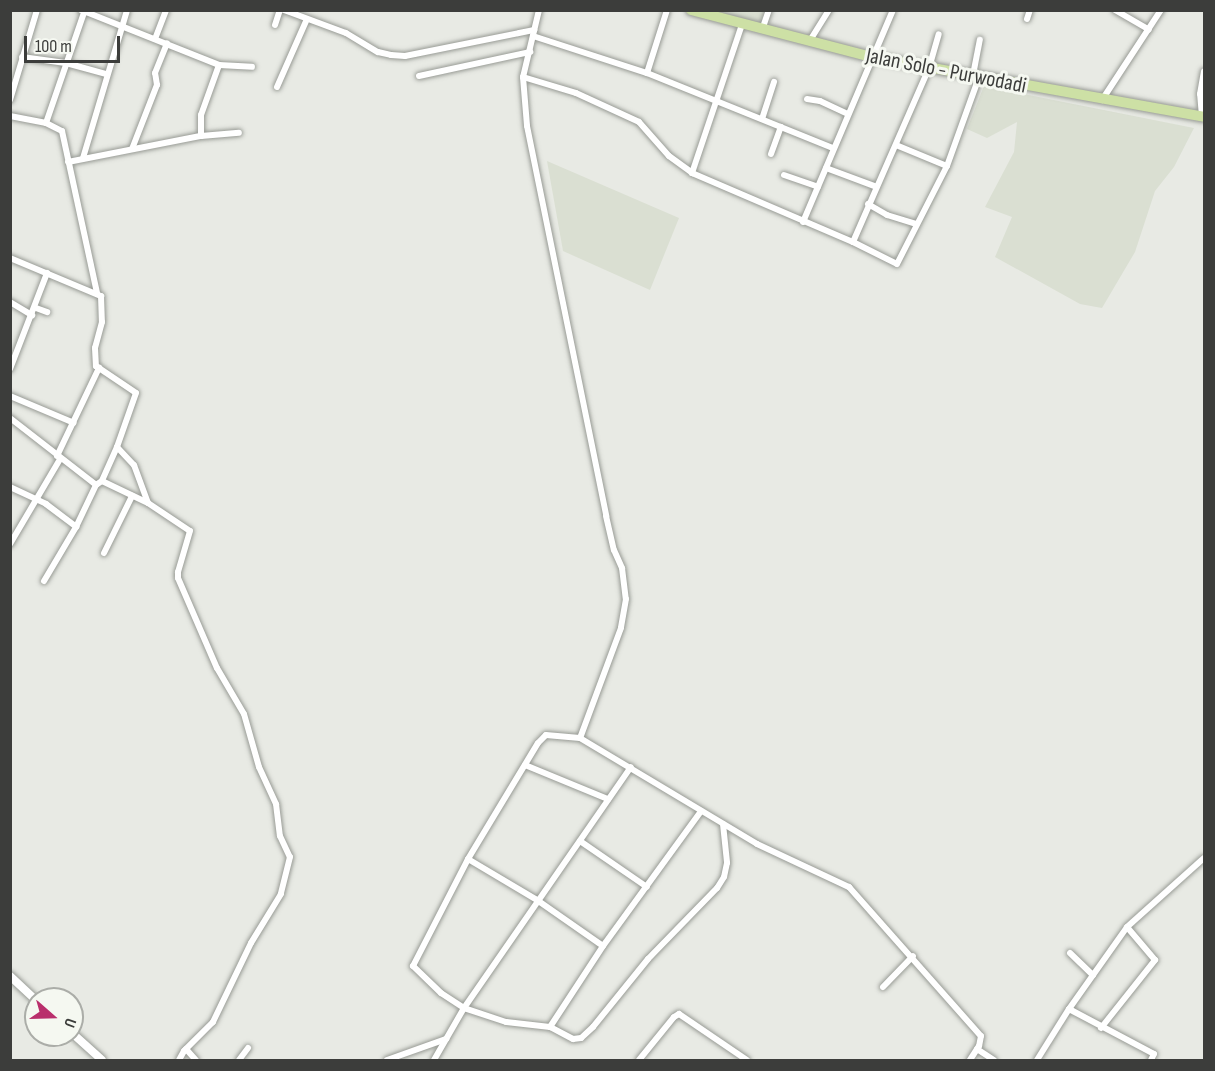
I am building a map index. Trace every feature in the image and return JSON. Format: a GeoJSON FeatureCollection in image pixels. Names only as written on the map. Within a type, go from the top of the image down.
{"type":"FeatureCollection","features":[{"type":"Feature","properties":{"kind":"main road","name":"Jalan Solo - Purwodadi"},"geometry":{"type":"LineString","coordinates":[[692,10],[762,31],[872,57],[1102,100],[1203,116]]}},
{"type":"Feature","properties":{"kind":"street"},"geometry":{"type":"LineString","coordinates":[[10,100],[37,10]]}},
{"type":"Feature","properties":{"kind":"street"},"geometry":{"type":"LineString","coordinates":[[83,158],[106,74],[127,10]]}},
{"type":"Feature","properties":{"kind":"street"},"geometry":{"type":"LineString","coordinates":[[155,39],[166,10]]}},
{"type":"Feature","properties":{"kind":"street"},"geometry":{"type":"LineString","coordinates":[[275,25],[282,10],[346,33],[378,52],[398,55],[533,33],[716,99],[833,148]]}},
{"type":"Feature","properties":{"kind":"street"},"geometry":{"type":"LineString","coordinates":[[539,10],[524,77],[529,137],[606,516],[614,550],[622,568],[627,599],[621,628],[580,738]]}},
{"type":"Feature","properties":{"kind":"street"},"geometry":{"type":"LineString","coordinates":[[647,73],[667,10]]}},
{"type":"Feature","properties":{"kind":"street"},"geometry":{"type":"LineString","coordinates":[[762,31],[769,10]]}},
{"type":"Feature","properties":{"kind":"street"},"geometry":{"type":"LineString","coordinates":[[809,42],[829,10]]}},
{"type":"Feature","properties":{"kind":"street"},"geometry":{"type":"LineString","coordinates":[[803,222],[893,10]]}},
{"type":"Feature","properties":{"kind":"street"},"geometry":{"type":"LineString","coordinates":[[1027,19],[1030,10]]}},
{"type":"Feature","properties":{"kind":"street"},"geometry":{"type":"LineString","coordinates":[[1115,10],[1149,30]]}},
{"type":"Feature","properties":{"kind":"street"},"geometry":{"type":"LineString","coordinates":[[1102,100],[1161,10]]}},
{"type":"Feature","properties":{"kind":"street"},"geometry":{"type":"LineString","coordinates":[[46,123],[84,11],[219,65],[252,67]]}},
{"type":"Feature","properties":{"kind":"street"},"geometry":{"type":"LineString","coordinates":[[277,87],[307,19]]}},
{"type":"Feature","properties":{"kind":"street"},"geometry":{"type":"LineString","coordinates":[[692,173],[742,24]]}},
{"type":"Feature","properties":{"kind":"street"},"geometry":{"type":"LineString","coordinates":[[853,242],[929,68],[939,34]]}},
{"type":"Feature","properties":{"kind":"street"},"geometry":{"type":"LineString","coordinates":[[524,77],[576,93],[639,122],[669,156],[692,173],[853,242],[897,264],[947,166],[976,76],[980,40]]}},
{"type":"Feature","properties":{"kind":"street"},"geometry":{"type":"LineString","coordinates":[[132,149],[157,85],[155,73],[167,43]]}},
{"type":"Feature","properties":{"kind":"street"},"geometry":{"type":"LineString","coordinates":[[419,76],[530,52]]}},
{"type":"Feature","properties":{"kind":"street"},"geometry":{"type":"LineString","coordinates":[[22,57],[66,63],[106,74]]}},
{"type":"Feature","properties":{"kind":"street"},"geometry":{"type":"LineString","coordinates":[[201,136],[201,115],[219,65]]}},
{"type":"Feature","properties":{"kind":"street"},"geometry":{"type":"LineString","coordinates":[[1203,116],[1200,94],[1204,71]]}},
{"type":"Feature","properties":{"kind":"street"},"geometry":{"type":"LineString","coordinates":[[762,119],[774,82]]}},
{"type":"Feature","properties":{"kind":"street"},"geometry":{"type":"LineString","coordinates":[[807,99],[820,101],[848,114]]}},
{"type":"Feature","properties":{"kind":"street"},"geometry":{"type":"LineString","coordinates":[[10,116],[46,123],[62,131],[97,292],[102,302],[102,322],[95,348],[96,366],[135,392],[117,447],[45,580]]}},
{"type":"Feature","properties":{"kind":"street"},"geometry":{"type":"LineString","coordinates":[[771,154],[781,127]]}},
{"type":"Feature","properties":{"kind":"street"},"geometry":{"type":"LineString","coordinates":[[68,162],[201,136],[239,133]]}},
{"type":"Feature","properties":{"kind":"street"},"geometry":{"type":"LineString","coordinates":[[896,145],[947,166]]}},
{"type":"Feature","properties":{"kind":"street"},"geometry":{"type":"LineString","coordinates":[[826,168],[877,187]]}},
{"type":"Feature","properties":{"kind":"street"},"geometry":{"type":"LineString","coordinates":[[784,176],[818,188]]}},
{"type":"Feature","properties":{"kind":"street"},"geometry":{"type":"LineString","coordinates":[[868,204],[887,215],[917,224]]}},
{"type":"Feature","properties":{"kind":"street"},"geometry":{"type":"LineString","coordinates":[[10,258],[97,292]]}},
{"type":"Feature","properties":{"kind":"street"},"geometry":{"type":"LineString","coordinates":[[10,369],[36,308],[47,273]]}},
{"type":"Feature","properties":{"kind":"street"},"geometry":{"type":"LineString","coordinates":[[10,302],[32,315]]}},
{"type":"Feature","properties":{"kind":"street"},"geometry":{"type":"LineString","coordinates":[[36,308],[47,312]]}},
{"type":"Feature","properties":{"kind":"street"},"geometry":{"type":"LineString","coordinates":[[10,544],[58,458],[99,368]]}},
{"type":"Feature","properties":{"kind":"street"},"geometry":{"type":"LineString","coordinates":[[10,396],[74,423]]}},
{"type":"Feature","properties":{"kind":"street"},"geometry":{"type":"LineString","coordinates":[[10,418],[58,458],[99,483],[148,503],[190,531],[178,578],[217,668],[244,714],[259,767],[276,804],[280,836],[290,857],[281,894],[250,942],[213,1022],[186,1049],[179,1060]]}},
{"type":"Feature","properties":{"kind":"street"},"geometry":{"type":"LineString","coordinates":[[117,447],[134,465],[148,503]]}},
{"type":"Feature","properties":{"kind":"street"},"geometry":{"type":"LineString","coordinates":[[10,488],[46,504],[76,526]]}},
{"type":"Feature","properties":{"kind":"street"},"geometry":{"type":"LineString","coordinates":[[104,553],[132,496]]}},
{"type":"Feature","properties":{"kind":"street"},"geometry":{"type":"LineString","coordinates":[[723,824],[727,863],[724,877],[717,888],[642,966],[587,1034],[573,1038],[550,1027],[506,1022],[464,1008],[441,993],[413,965],[468,859],[538,743],[546,735],[580,738],[758,844],[849,887],[913,956],[981,1036],[970,1060]]}},
{"type":"Feature","properties":{"kind":"street"},"geometry":{"type":"LineString","coordinates":[[525,765],[608,799]]}},
{"type":"Feature","properties":{"kind":"street"},"geometry":{"type":"LineString","coordinates":[[434,1060],[464,1008],[631,767]]}},
{"type":"Feature","properties":{"kind":"street"},"geometry":{"type":"LineString","coordinates":[[550,1027],[603,946],[701,810]]}},
{"type":"Feature","properties":{"kind":"street"},"geometry":{"type":"LineString","coordinates":[[580,841],[647,887]]}},
{"type":"Feature","properties":{"kind":"street"},"geometry":{"type":"LineString","coordinates":[[1037,1060],[1069,1009],[1127,927],[1204,858]]}},
{"type":"Feature","properties":{"kind":"street"},"geometry":{"type":"LineString","coordinates":[[468,859],[537,900],[603,946]]}},
{"type":"Feature","properties":{"kind":"street"},"geometry":{"type":"LineString","coordinates":[[1101,1028],[1155,960],[1127,927]]}},
{"type":"Feature","properties":{"kind":"street"},"geometry":{"type":"LineString","coordinates":[[1070,953],[1093,975]]}},
{"type":"Feature","properties":{"kind":"street"},"geometry":{"type":"LineString","coordinates":[[883,987],[913,956]]}},
{"type":"Feature","properties":{"kind":"street"},"geometry":{"type":"LineString","coordinates":[[10,976],[24,989]]}},
{"type":"Feature","properties":{"kind":"street"},"geometry":{"type":"LineString","coordinates":[[1069,1009],[1101,1028],[1154,1054],[1150,1060]]}},
{"type":"Feature","properties":{"kind":"street"},"geometry":{"type":"LineString","coordinates":[[639,1060],[674,1017],[679,1014],[747,1060]]}},
{"type":"Feature","properties":{"kind":"street"},"geometry":{"type":"LineString","coordinates":[[387,1060],[446,1039]]}},
{"type":"Feature","properties":{"kind":"street"},"geometry":{"type":"LineString","coordinates":[[84,1044],[102,1060]]}},
{"type":"Feature","properties":{"kind":"street"},"geometry":{"type":"LineString","coordinates":[[239,1060],[248,1048]]}},
{"type":"Feature","properties":{"kind":"street"},"geometry":{"type":"LineString","coordinates":[[186,1049],[196,1060]]}},
{"type":"Feature","properties":{"kind":"street"},"geometry":{"type":"LineString","coordinates":[[977,1049],[994,1060]]}},
{"type":"Feature","properties":{"kind":"shaded area"},"geometry":{"type":"Polygon","coordinates":[[[691,11],[765,11],[757,29],[691,11]]]}},
{"type":"Feature","properties":{"kind":"shaded area"},"geometry":{"type":"Polygon","coordinates":[[[984,86],[1194,128],[1174,167],[1155,191],[1135,252],[1102,308],[1080,304],[995,257],[1012,217],[985,207],[1014,152],[1017,122],[987,138],[967,129],[984,86]]]}},
{"type":"Feature","properties":{"kind":"shaded area"},"geometry":{"type":"Polygon","coordinates":[[[547,161],[679,218],[650,290],[563,251],[547,161]]]}}]}
